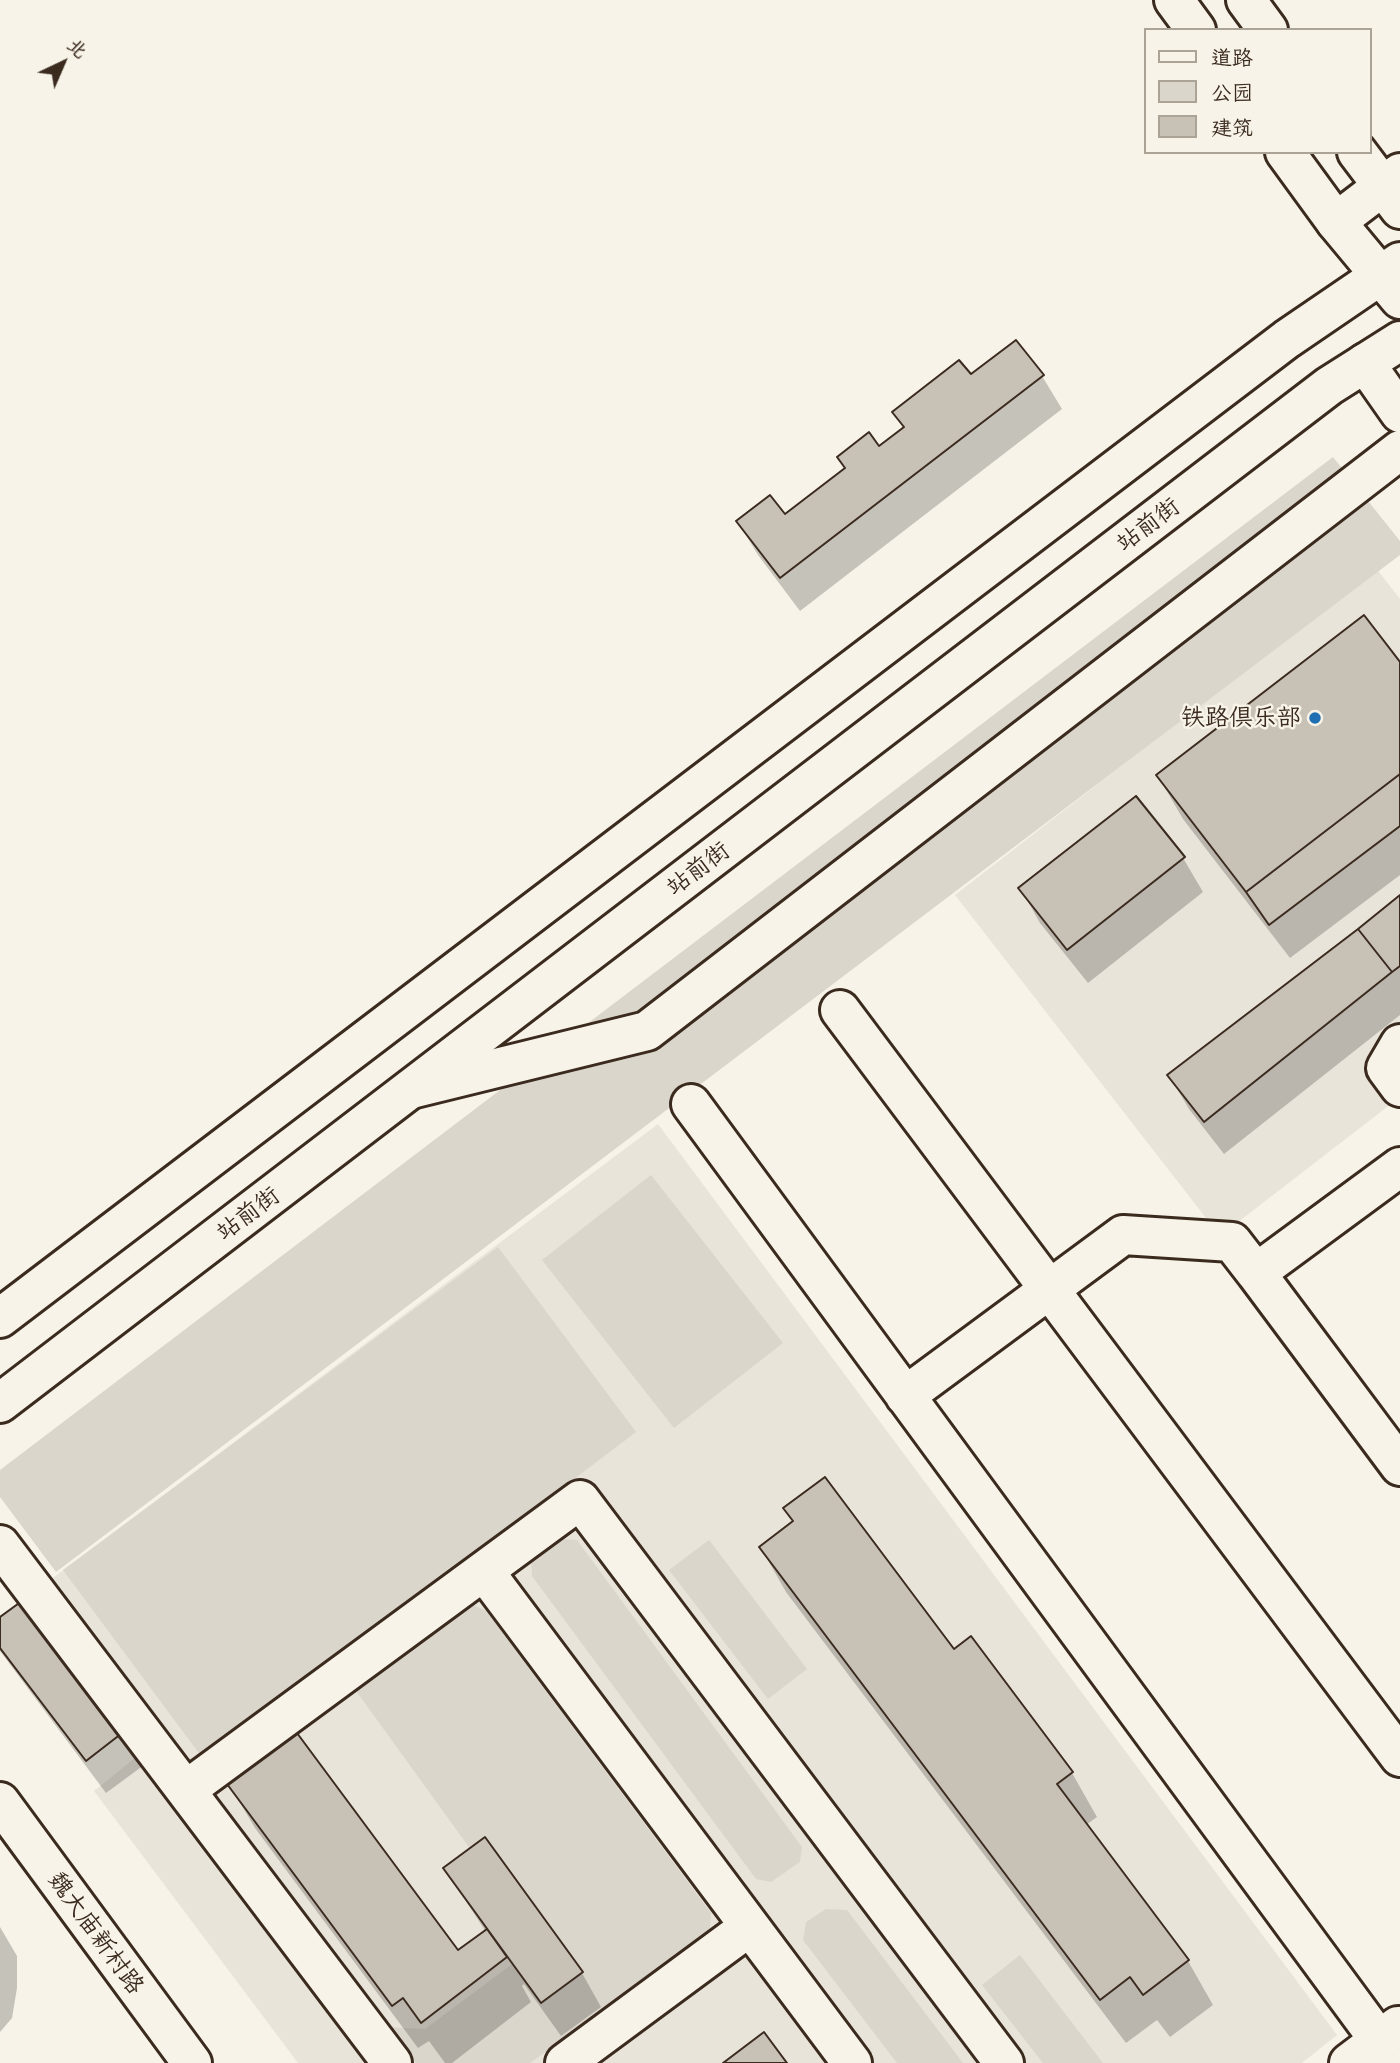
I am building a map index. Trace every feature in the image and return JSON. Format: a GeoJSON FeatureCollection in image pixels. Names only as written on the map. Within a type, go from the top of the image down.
{"type":"FeatureCollection","features":[{"type":"Feature","properties":{"kind":"street"},"geometry":{"type":"LineString","coordinates":[[1174,0],[1195,28]]}},
{"type":"Feature","properties":{"kind":"street"},"geometry":{"type":"LineString","coordinates":[[1247,0],[1267,28]]}},
{"type":"Feature","properties":{"kind":"street"},"geometry":{"type":"LineString","coordinates":[[0,1318],[1276,348],[1393,279],[1336,222],[1286,154]]}},
{"type":"Feature","properties":{"kind":"street"},"geometry":{"type":"LineString","coordinates":[[1336,222],[1394,189],[1359,154]]}},
{"type":"Feature","properties":{"kind":"street","name":"站前街"},"geometry":{"type":"LineString","coordinates":[[0,1403],[1329,386],[1400,341]]}},
{"type":"Feature","properties":{"kind":"street"},"geometry":{"type":"LineString","coordinates":[[1365,363],[1400,413]]}},
{"type":"Feature","properties":{"kind":"street"},"geometry":{"type":"LineString","coordinates":[[411,1089],[647,1031],[1400,450]]}},
{"type":"Feature","properties":{"kind":"street"},"geometry":{"type":"LineString","coordinates":[[841,1010],[1400,1757]]}},
{"type":"Feature","properties":{"kind":"street"},"geometry":{"type":"LineString","coordinates":[[1400,1044],[1385,1068],[1400,1087]]}},
{"type":"Feature","properties":{"kind":"street"},"geometry":{"type":"LineString","coordinates":[[691,1104],[905,1396],[1392,2043],[1349,2063]]}},
{"type":"Feature","properties":{"kind":"street"},"geometry":{"type":"LineString","coordinates":[[1256,1273],[1400,1167]]}},
{"type":"Feature","properties":{"kind":"street"},"geometry":{"type":"LineString","coordinates":[[905,1396],[1123,1236],[1232,1242],[1400,1466]]}},
{"type":"Feature","properties":{"kind":"street"},"geometry":{"type":"LineString","coordinates":[[186,1790],[580,1500],[1004,2063]]}},
{"type":"Feature","properties":{"kind":"street"},"geometry":{"type":"LineString","coordinates":[[0,1545],[392,2063]]}},
{"type":"Feature","properties":{"kind":"street"},"geometry":{"type":"LineString","coordinates":[[485,1571],[852,2063]]}},
{"type":"Feature","properties":{"kind":"street","name":"魏大庙新村路"},"geometry":{"type":"LineString","coordinates":[[0,1802],[192,2063]]}},
{"type":"Feature","properties":{"kind":"street"},"geometry":{"type":"LineString","coordinates":[[565,2063],[749,1927]]}},
{"type":"Feature","properties":{"kind":"shaded area"},"geometry":{"type":"Polygon","coordinates":[[[1376,568],[1400,599],[1400,1097],[1220,1236],[955,895],[1376,568]]]}},
{"type":"Feature","properties":{"kind":"shaded area"},"geometry":{"type":"Polygon","coordinates":[[[658,1124],[1337,2035],[1302,2063],[298,2063],[94,1791],[141,1753],[26,1598],[658,1124]]]}},
{"type":"Feature","properties":{"kind":"green space"},"geometry":{"type":"Polygon","coordinates":[[[1333,457],[1400,541],[1400,555],[56,1572],[0,1497],[0,1470],[1333,457]]]}},
{"type":"Feature","properties":{"kind":"green space"},"geometry":{"type":"Polygon","coordinates":[[[651,1175],[783,1343],[674,1428],[542,1260],[651,1175]]]}},
{"type":"Feature","properties":{"kind":"green space"},"geometry":{"type":"Polygon","coordinates":[[[498,1247],[636,1432],[204,1760],[63,1570],[498,1247]]]}},
{"type":"Feature","properties":{"kind":"green space"},"geometry":{"type":"Polygon","coordinates":[[[561,1539],[577,1540],[802,1847],[800,1862],[771,1882],[756,1879],[532,1576],[531,1558],[561,1539]]]}},
{"type":"Feature","properties":{"kind":"green space"},"geometry":{"type":"Polygon","coordinates":[[[709,1540],[807,1669],[768,1699],[669,1570],[709,1540]]]}},
{"type":"Feature","properties":{"kind":"green space"},"geometry":{"type":"Polygon","coordinates":[[[468,1602],[486,1611],[711,1913],[710,1931],[702,1939],[530,2063],[416,2063],[389,2027],[425,2029],[539,1944],[354,1688],[468,1602]]]}},
{"type":"Feature","properties":{"kind":"green space"},"geometry":{"type":"Polygon","coordinates":[[[826,1909],[847,1910],[963,2063],[897,2063],[803,1940],[806,1922],[826,1909]]]}},
{"type":"Feature","properties":{"kind":"green space"},"geometry":{"type":"Polygon","coordinates":[[[1020,1955],[1103,2063],[1043,2063],[982,1985],[1020,1955]]]}},
{"type":"Feature","properties":{"kind":"building"},"geometry":{"type":"Polygon","coordinates":[[[1016,340],[1044,375],[780,578],[736,521],[770,495],[785,514],[845,468],[837,457],[869,432],[879,446],[904,427],[892,412],[959,360],[971,374],[1016,340]]]}},
{"type":"Feature","properties":{"kind":"building","name":"铁路俱乐部"},"geometry":{"type":"Polygon","coordinates":[[[1364,615],[1400,662],[1400,774],[1246,892],[1156,775],[1364,615]]]}},
{"type":"Feature","properties":{"kind":"building"},"geometry":{"type":"Polygon","coordinates":[[[1400,774],[1400,826],[1269,925],[1246,892],[1400,774]]]}},
{"type":"Feature","properties":{"kind":"building"},"geometry":{"type":"Polygon","coordinates":[[[1136,796],[1185,857],[1067,950],[1018,888],[1136,796]]]}},
{"type":"Feature","properties":{"kind":"building"},"geometry":{"type":"Polygon","coordinates":[[[1400,895],[1400,966],[1392,972],[1358,929],[1400,895]]]}},
{"type":"Feature","properties":{"kind":"building"},"geometry":{"type":"Polygon","coordinates":[[[1358,929],[1392,972],[1204,1122],[1167,1075],[1358,929]]]}},
{"type":"Feature","properties":{"kind":"building"},"geometry":{"type":"Polygon","coordinates":[[[825,1477],[954,1649],[971,1636],[1073,1772],[1057,1784],[1189,1960],[1143,1995],[1130,1977],[1100,2000],[759,1547],[793,1521],[783,1508],[825,1477]]]}},
{"type":"Feature","properties":{"kind":"building"},"geometry":{"type":"Polygon","coordinates":[[[26,1598],[126,1730],[86,1761],[0,1648],[0,1617],[26,1598]]]}},
{"type":"Feature","properties":{"kind":"building"},"geometry":{"type":"Polygon","coordinates":[[[297,1733],[458,1950],[487,1929],[507,1957],[421,2023],[403,1998],[392,2006],[227,1784],[297,1733]]]}},
{"type":"Feature","properties":{"kind":"building"},"geometry":{"type":"Polygon","coordinates":[[[485,1837],[583,1972],[541,2003],[443,1868],[485,1837]]]}},
{"type":"Feature","properties":{"kind":"building"},"geometry":{"type":"Polygon","coordinates":[[[764,2032],[787,2063],[723,2063],[764,2032]]]}},
{"type":"Feature","properties":{"kind":"place","name":"铁路俱乐部"},"geometry":{"type":"Point","coordinates":[1315,718]}}]}
